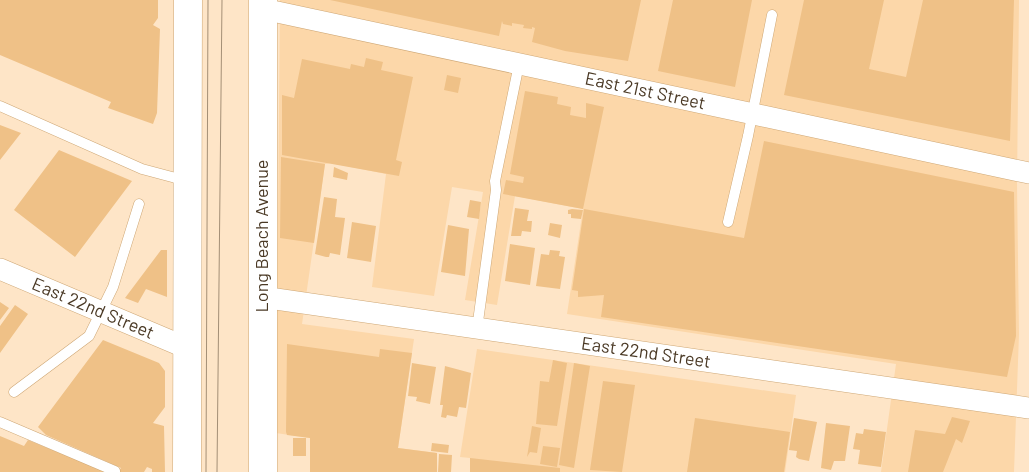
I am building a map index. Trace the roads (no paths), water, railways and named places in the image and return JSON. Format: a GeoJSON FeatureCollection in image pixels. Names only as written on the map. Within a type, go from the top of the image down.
{"type":"FeatureCollection","features":[{"type":"Feature","properties":{"kind":"main road"},"geometry":{"type":"LineString","coordinates":[[187,472],[188,0]]}},
{"type":"Feature","properties":{"kind":"main road","name":"Long Beach Avenue"},"geometry":{"type":"LineString","coordinates":[[263,4],[263,472]]}},
{"type":"Feature","properties":{"kind":"street","name":"East 21st Street"},"geometry":{"type":"LineString","coordinates":[[263,4],[519,64],[1029,173]]}},
{"type":"Feature","properties":{"kind":"street","name":"East 22nd Street"},"geometry":{"type":"LineString","coordinates":[[0,269],[187,348]]}},
{"type":"Feature","properties":{"kind":"street","name":"East 22nd Street"},"geometry":{"type":"LineString","coordinates":[[262,297],[477,330],[1029,408]]}},
{"type":"Feature","properties":{"kind":"lane"},"geometry":{"type":"LineString","coordinates":[[728,222],[772,15]]}},
{"type":"Feature","properties":{"kind":"lane"},"geometry":{"type":"LineString","coordinates":[[477,330],[496,190],[495,181],[519,64]]}},
{"type":"Feature","properties":{"kind":"lane"},"geometry":{"type":"LineString","coordinates":[[0,106],[142,169],[188,182]]}},
{"type":"Feature","properties":{"kind":"lane"},"geometry":{"type":"LineString","coordinates":[[14,392],[90,336],[113,287],[139,204]]}},
{"type":"Feature","properties":{"kind":"lane"},"geometry":{"type":"LineString","coordinates":[[0,422],[115,471]]}},
{"type":"Feature","properties":{"kind":"tram line"},"geometry":{"type":"LineString","coordinates":[[206,472],[208,0]]}},
{"type":"Feature","properties":{"kind":"tram line"},"geometry":{"type":"LineString","coordinates":[[217,472],[222,0]]}}]}
